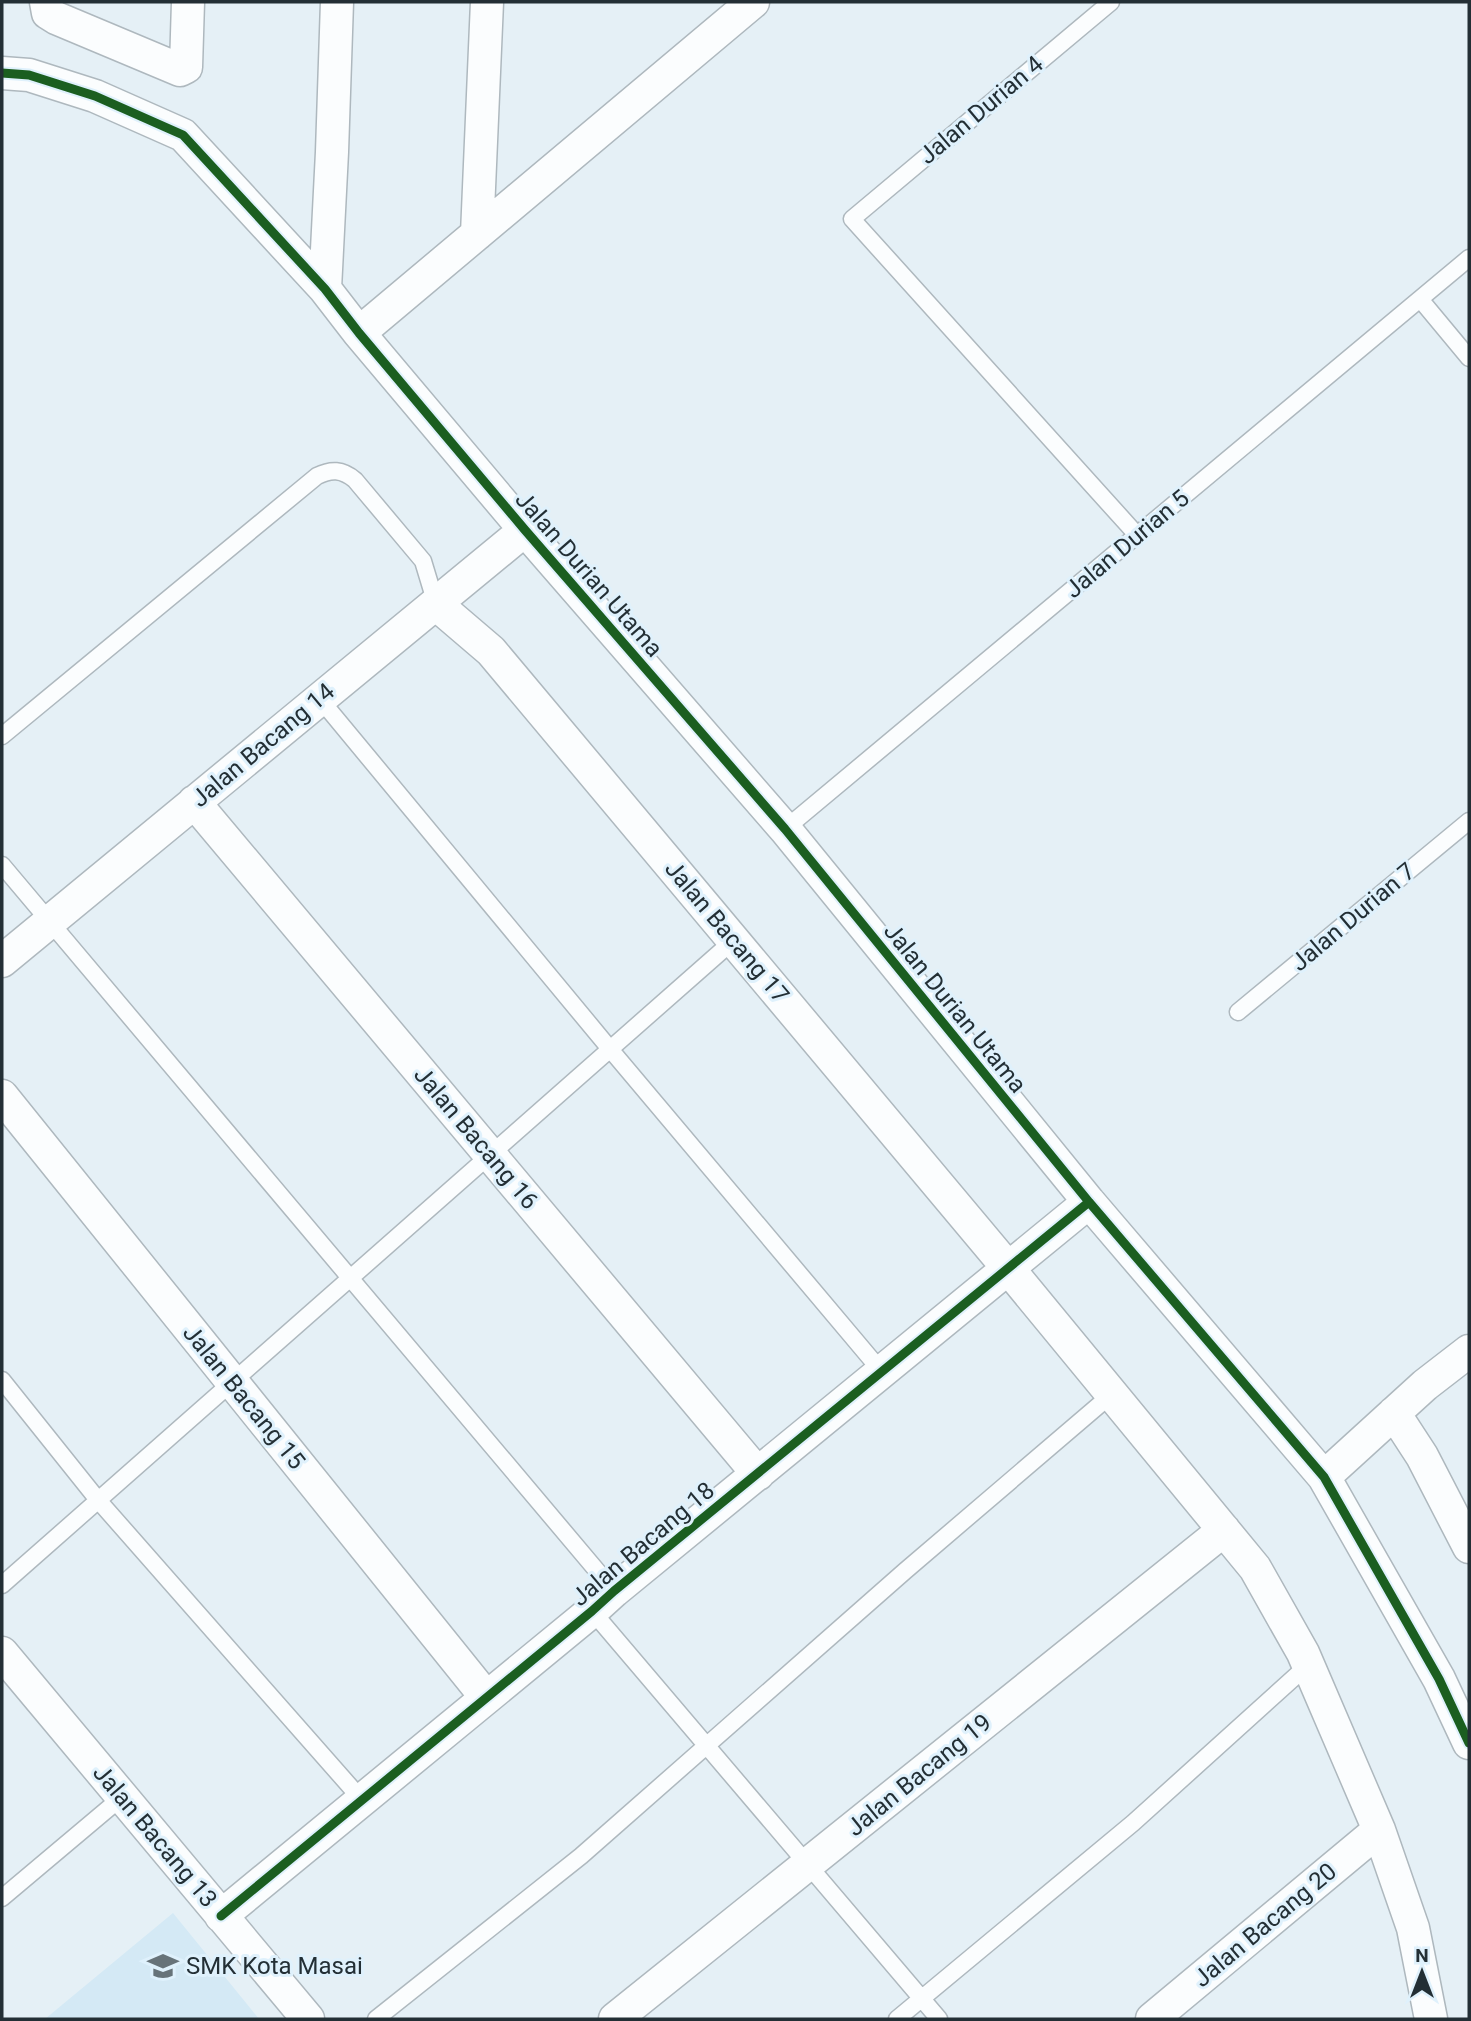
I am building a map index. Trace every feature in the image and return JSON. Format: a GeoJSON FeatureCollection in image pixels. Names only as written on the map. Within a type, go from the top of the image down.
{"type":"FeatureCollection","features":[{"type":"Feature","properties":{"kind":"street"},"geometry":{"type":"LineString","coordinates":[[46,2],[48,13],[56,18],[180,70],[186,67],[188,2]]}},
{"type":"Feature","properties":{"kind":"street"},"geometry":{"type":"LineString","coordinates":[[325,289],[337,2]]}},
{"type":"Feature","properties":{"kind":"street"},"geometry":{"type":"LineString","coordinates":[[477,234],[487,2]]}},
{"type":"Feature","properties":{"kind":"street"},"geometry":{"type":"LineString","coordinates":[[359,333],[753,2]]}},
{"type":"Feature","properties":{"kind":"street","name":"Jalan Durian Utama"},"geometry":{"type":"LineString","coordinates":[[2,73],[29,75],[95,96],[183,135],[325,289],[525,530],[785,829],[1088,1202],[1324,1477],[1439,1679],[1469,1742]]}},
{"type":"Feature","properties":{"kind":"street","name":"Jalan Bacang 14"},"geometry":{"type":"LineString","coordinates":[[2,961],[525,530]]}},
{"type":"Feature","properties":{"kind":"street","name":"Jalan Bacang 17"},"geometry":{"type":"LineString","coordinates":[[436,604],[491,651],[1009,1268],[1255,1568],[1303,1653],[1379,1830],[1413,1928],[1430,2019]]}},
{"type":"Feature","properties":{"kind":"street","name":"Jalan Bacang 16"},"geometry":{"type":"LineString","coordinates":[[194,802],[758,1474]]}},
{"type":"Feature","properties":{"kind":"street","name":"Jalan Bacang 15"},"geometry":{"type":"LineString","coordinates":[[2,1097],[486,1698]]}},
{"type":"Feature","properties":{"kind":"street","name":"Jalan Bacang 18"},"geometry":{"type":"LineString","coordinates":[[221,1916],[1088,1202]]}},
{"type":"Feature","properties":{"kind":"street"},"geometry":{"type":"LineString","coordinates":[[1324,1477],[1425,1385],[1469,1351]]}},
{"type":"Feature","properties":{"kind":"street"},"geometry":{"type":"LineString","coordinates":[[1394,1413],[1422,1456],[1469,1547]]}},
{"type":"Feature","properties":{"kind":"street","name":"Jalan Bacang 19"},"geometry":{"type":"LineString","coordinates":[[615,2019],[1224,1531]]}},
{"type":"Feature","properties":{"kind":"street","name":"Jalan Bacang 13"},"geometry":{"type":"LineString","coordinates":[[2,1653],[308,2019]]}},
{"type":"Feature","properties":{"kind":"street","name":"Jalan Bacang 20"},"geometry":{"type":"LineString","coordinates":[[1152,2019],[1379,1830]]}},
{"type":"Feature","properties":{"kind":"lane","name":"Jalan Durian 4"},"geometry":{"type":"LineString","coordinates":[[1111,2],[852,219],[1138,535]]}},
{"type":"Feature","properties":{"kind":"lane","name":"Jalan Durian 5"},"geometry":{"type":"LineString","coordinates":[[785,829],[1469,258]]}},
{"type":"Feature","properties":{"kind":"lane"},"geometry":{"type":"LineString","coordinates":[[1420,299],[1469,358]]}},
{"type":"Feature","properties":{"kind":"lane"},"geometry":{"type":"LineString","coordinates":[[2,736],[326,471],[347,473],[355,480],[423,561],[436,604]]}},
{"type":"Feature","properties":{"kind":"lane"},"geometry":{"type":"LineString","coordinates":[[320,699],[882,1372]]}},
{"type":"Feature","properties":{"kind":"lane","name":"Jalan Durian 7"},"geometry":{"type":"LineString","coordinates":[[1238,1012],[1469,821]]}},
{"type":"Feature","properties":{"kind":"lane"},"geometry":{"type":"LineString","coordinates":[[2,865],[350,1278],[603,1601],[706,1745],[939,2019]]}},
{"type":"Feature","properties":{"kind":"lane"},"geometry":{"type":"LineString","coordinates":[[2,1585],[734,940]]}},
{"type":"Feature","properties":{"kind":"lane"},"geometry":{"type":"LineString","coordinates":[[2,1380],[98,1500],[362,1800]]}},
{"type":"Feature","properties":{"kind":"lane"},"geometry":{"type":"LineString","coordinates":[[376,2019],[581,1856],[905,1571],[1112,1394]]}},
{"type":"Feature","properties":{"kind":"lane"},"geometry":{"type":"LineString","coordinates":[[897,2019],[1133,1823],[1308,1665]]}},
{"type":"Feature","properties":{"kind":"lane"},"geometry":{"type":"LineString","coordinates":[[2,1898],[122,1797]]}},
{"type":"Feature","properties":{"kind":"shaded area","name":"SMK Kota Masai"},"geometry":{"type":"Polygon","coordinates":[[[173,1913],[259,2019],[45,2019],[173,1913]]]}},
{"type":"Feature","properties":{"kind":"cycle path"},"geometry":{"type":"LineString","coordinates":[[2,73],[29,75],[95,96],[183,135],[325,289],[525,530],[785,829],[1089,1202],[1324,1477],[1439,1679],[1469,1743]]}},
{"type":"Feature","properties":{"kind":"cycle path"},"geometry":{"type":"LineString","coordinates":[[221,1916],[1089,1202]]}},
{"type":"Feature","properties":{"kind":"place","name":"SMK Kota Masai"},"geometry":{"type":"Point","coordinates":[163,1966]}}]}
